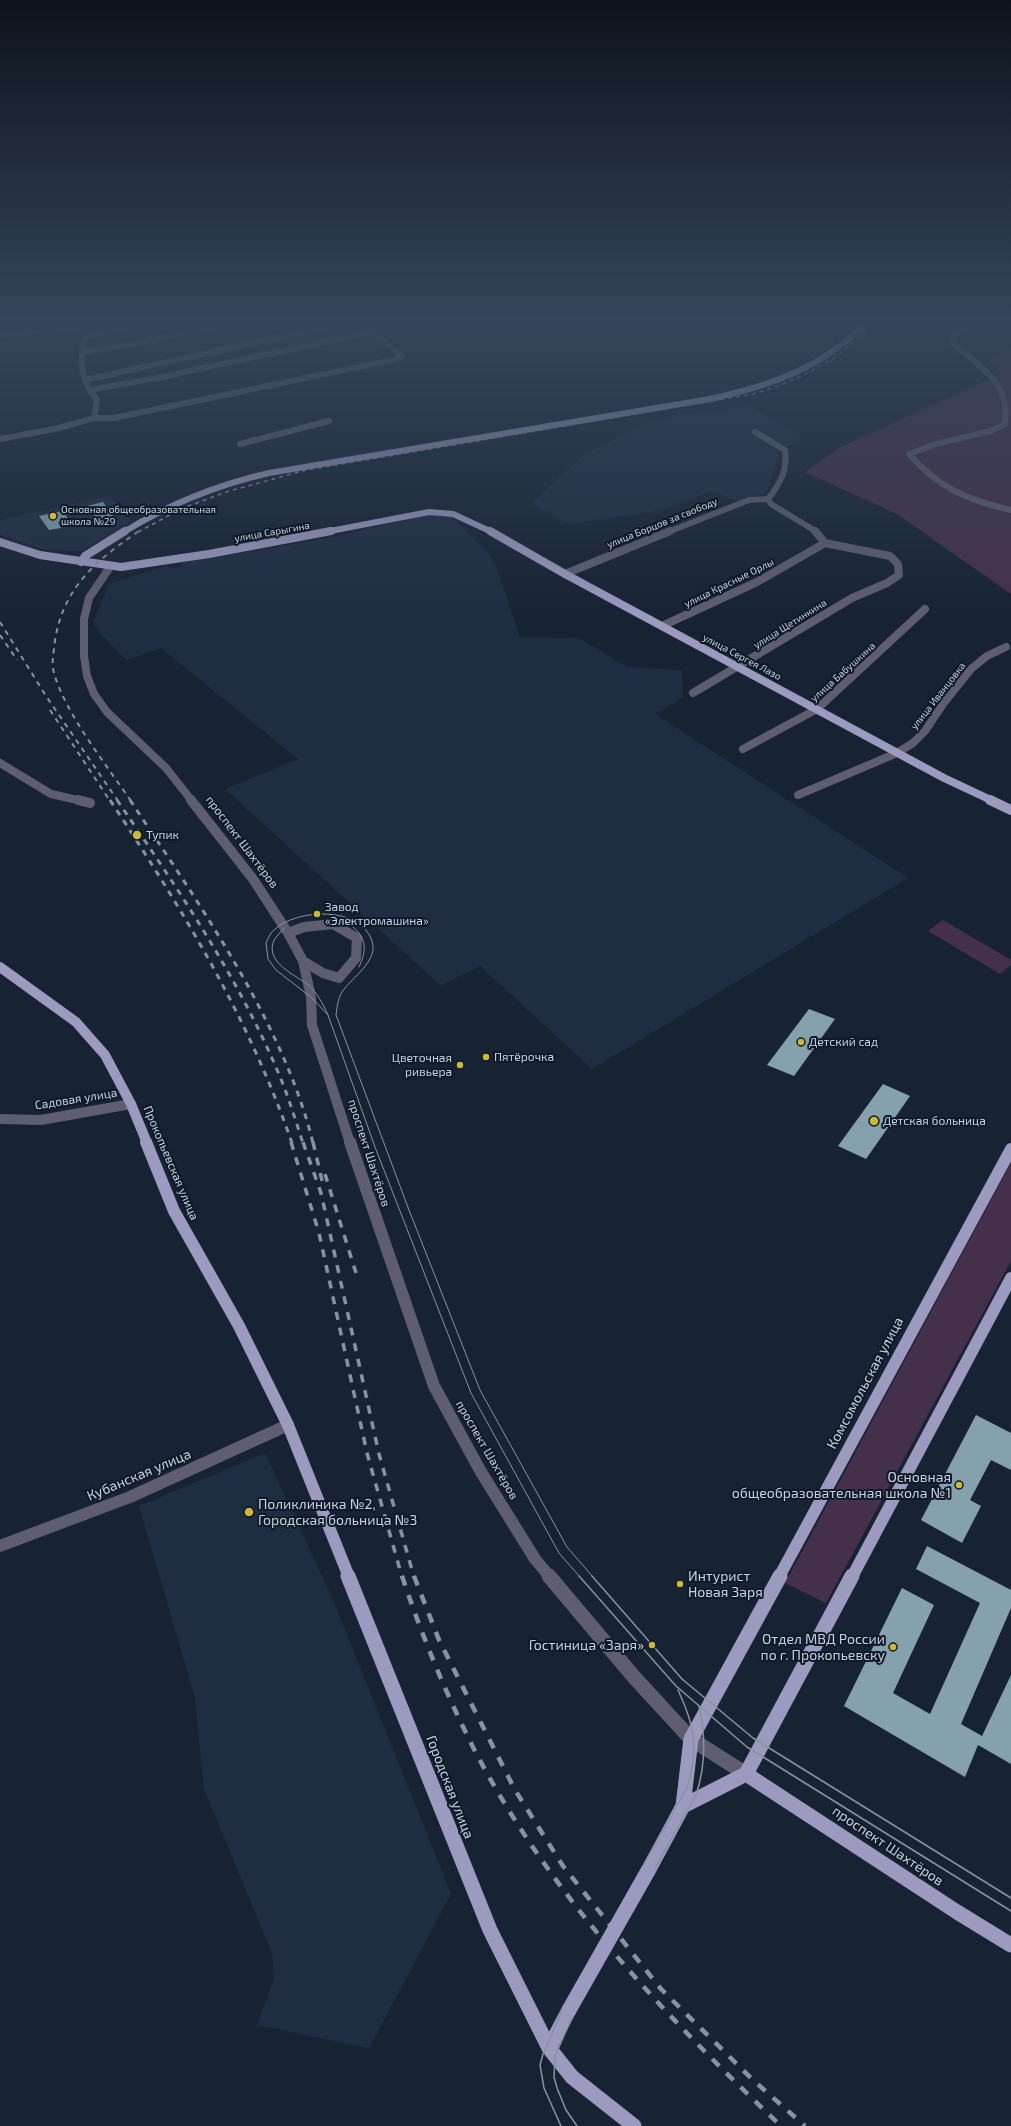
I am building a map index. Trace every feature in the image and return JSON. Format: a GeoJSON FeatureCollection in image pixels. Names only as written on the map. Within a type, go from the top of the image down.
{"type":"FeatureCollection","features":[{"type":"Feature","properties":{"kind":"main road"},"geometry":{"type":"LineString","coordinates":[[81,562],[85,556],[143,520],[180,501],[254,476],[322,463],[594,418]]}},
{"type":"Feature","properties":{"kind":"main road","name":"улица Сарыгина"},"geometry":{"type":"LineString","coordinates":[[0,542],[13,548],[40,555],[110,567],[143,565],[208,554],[429,512],[443,512],[464,518]]}},
{"type":"Feature","properties":{"kind":"main road","name":"улица Сергея Лазо"},"geometry":{"type":"LineString","coordinates":[[464,518],[495,533],[565,574],[818,709],[897,753],[944,778],[1011,810]]}},
{"type":"Feature","properties":{"kind":"main road","name":"Прокопьевская улица"},"geometry":{"type":"LineString","coordinates":[[0,966],[76,1022],[104,1055],[131,1104],[174,1211],[239,1326],[288,1425]]}},
{"type":"Feature","properties":{"kind":"main road","name":"Комсомольская улица"},"geometry":{"type":"LineString","coordinates":[[691,1739],[1011,1149]]}},
{"type":"Feature","properties":{"kind":"main road"},"geometry":{"type":"LineString","coordinates":[[683,1806],[746,1774],[1011,1278]]}},
{"type":"Feature","properties":{"kind":"main road","name":"Городская улица"},"geometry":{"type":"LineString","coordinates":[[288,1425],[482,1913],[549,2048],[572,2077],[634,2126]]}},
{"type":"Feature","properties":{"kind":"main road"},"geometry":{"type":"LineString","coordinates":[[549,2048],[683,1806],[691,1739]]}},
{"type":"Feature","properties":{"kind":"main road","name":"проспект Шахтёров"},"geometry":{"type":"LineString","coordinates":[[746,1774],[957,1912],[1011,1945]]}},
{"type":"Feature","properties":{"kind":"street"},"geometry":{"type":"LineString","coordinates":[[0,439],[59,428],[93,418]]}},
{"type":"Feature","properties":{"kind":"street"},"geometry":{"type":"LineString","coordinates":[[1009,418],[1004,425],[990,431],[938,444],[909,454],[932,479],[943,488],[981,504],[1011,510]]}},
{"type":"Feature","properties":{"kind":"street"},"geometry":{"type":"LineString","coordinates":[[240,444],[329,421]]}},
{"type":"Feature","properties":{"kind":"street"},"geometry":{"type":"LineString","coordinates":[[755,432],[785,450],[787,459],[783,476],[768,499],[771,504],[817,532],[825,544]]}},
{"type":"Feature","properties":{"kind":"street","name":"улица Борцов за свободу"},"geometry":{"type":"LineString","coordinates":[[565,574],[728,507],[749,500],[768,499]]}},
{"type":"Feature","properties":{"kind":"street","name":"улица Щетинкина"},"geometry":{"type":"LineString","coordinates":[[693,693],[739,667],[846,601],[892,581],[899,575],[900,568],[896,560],[881,554],[825,544]]}},
{"type":"Feature","properties":{"kind":"street","name":"улица Красные Орлы"},"geometry":{"type":"LineString","coordinates":[[662,626],[757,582],[825,544]]}},
{"type":"Feature","properties":{"kind":"street","name":"проспект Шахтёров"},"geometry":{"type":"LineString","coordinates":[[110,567],[89,598],[84,619],[84,656],[87,676],[94,694],[107,712],[166,768],[243,864],[288,933],[303,961],[311,997],[312,1025],[373,1213],[434,1386],[481,1472],[535,1559],[634,1677],[677,1721],[691,1739],[746,1774]]}},
{"type":"Feature","properties":{"kind":"street","name":"улица Бабушкина"},"geometry":{"type":"LineString","coordinates":[[743,750],[818,709],[925,608]]}},
{"type":"Feature","properties":{"kind":"street","name":"улица Иванцовка"},"geometry":{"type":"LineString","coordinates":[[798,795],[897,753],[919,738],[971,668],[987,656],[1006,647]]}},
{"type":"Feature","properties":{"kind":"street"},"geometry":{"type":"LineString","coordinates":[[0,763],[51,794],[90,803]]}},
{"type":"Feature","properties":{"kind":"street"},"geometry":{"type":"LineString","coordinates":[[288,933],[304,927],[333,924],[357,938],[356,958],[339,978],[323,973],[303,961]]}},
{"type":"Feature","properties":{"kind":"street","name":"Садовая улица"},"geometry":{"type":"LineString","coordinates":[[0,1119],[41,1120],[131,1104]]}},
{"type":"Feature","properties":{"kind":"street","name":"Кубанская улица"},"geometry":{"type":"LineString","coordinates":[[0,1546],[130,1497],[288,1425]]}},
{"type":"Feature","properties":{"kind":"shaded area"},"geometry":{"type":"Polygon","coordinates":[[[664,418],[771,418],[802,436],[796,442],[780,450],[768,489],[760,495],[738,501],[711,491],[661,510],[569,524],[531,504],[582,456],[638,427],[664,418]]]}},
{"type":"Feature","properties":{"kind":"shaded area"},"geometry":{"type":"Polygon","coordinates":[[[904,418],[1011,418],[1011,594],[897,514],[805,472],[839,448],[904,418]]]}},
{"type":"Feature","properties":{"kind":"shaded area"},"geometry":{"type":"Polygon","coordinates":[[[110,496],[131,521],[82,551],[44,550],[2,535],[0,532],[0,520],[110,496]]]}},
{"type":"Feature","properties":{"kind":"shaded area"},"geometry":{"type":"Polygon","coordinates":[[[427,515],[451,517],[487,551],[496,566],[520,637],[579,638],[627,667],[682,670],[683,698],[655,714],[908,878],[592,1069],[480,966],[441,986],[225,789],[298,759],[161,648],[127,660],[102,636],[93,622],[109,584],[167,566],[171,569],[182,566],[180,563],[326,539],[427,515]]]}},
{"type":"Feature","properties":{"kind":"shaded area"},"geometry":{"type":"Polygon","coordinates":[[[943,920],[1011,960],[1011,965],[1000,974],[928,931],[943,920]]]}},
{"type":"Feature","properties":{"kind":"shaded area"},"geometry":{"type":"Polygon","coordinates":[[[1011,1163],[1011,1261],[826,1603],[785,1583],[1011,1163]]]}},
{"type":"Feature","properties":{"kind":"shaded area"},"geometry":{"type":"Polygon","coordinates":[[[265,1453],[334,1602],[451,1894],[369,2048],[257,2025],[274,1979],[272,1953],[204,1789],[195,1698],[139,1506],[265,1453]]]}},
{"type":"Feature","properties":{"kind":"building"},"geometry":{"type":"Polygon","coordinates":[[[103,502],[113,516],[97,520],[87,506],[103,502]]]}},
{"type":"Feature","properties":{"kind":"building"},"geometry":{"type":"Polygon","coordinates":[[[63,511],[69,520],[58,522],[61,528],[49,530],[39,516],[63,511]]]}},
{"type":"Feature","properties":{"kind":"building","name":"Детский сад"},"geometry":{"type":"Polygon","coordinates":[[[809,1009],[835,1019],[794,1076],[767,1065],[809,1009]]]}},
{"type":"Feature","properties":{"kind":"building","name":"Детская больница"},"geometry":{"type":"Polygon","coordinates":[[[883,1084],[910,1096],[866,1159],[838,1146],[883,1084]]]}},
{"type":"Feature","properties":{"kind":"building","name":"Основная общеобразовательная школа №1"},"geometry":{"type":"Polygon","coordinates":[[[976,1415],[1011,1433],[1011,1470],[991,1460],[970,1500],[981,1506],[962,1543],[921,1520],[976,1415]]]}},
{"type":"Feature","properties":{"kind":"building","name":"Отдел МВД России по г. Прокопьевску"},"geometry":{"type":"Polygon","coordinates":[[[927,1546],[1011,1590],[1011,1608],[961,1724],[982,1736],[1011,1675],[1011,1764],[978,1745],[965,1777],[844,1706],[902,1588],[934,1605],[893,1693],[930,1714],[980,1603],[916,1569],[927,1546]]]}},
{"type":"Feature","properties":{"kind":"tram line"},"geometry":{"type":"LineString","coordinates":[[328,1015],[312,998],[276,970],[268,959],[266,943],[271,933],[284,923],[297,918],[312,915],[328,914],[342,916],[355,921],[366,930],[372,941],[372,955],[363,969],[342,992],[336,1015],[409,1210],[480,1390],[567,1547],[593,1577]]}},
{"type":"Feature","properties":{"kind":"tram line"},"geometry":{"type":"LineString","coordinates":[[349,924],[359,933],[364,943],[364,954],[359,967]]}},
{"type":"Feature","properties":{"kind":"tram line"},"geometry":{"type":"LineString","coordinates":[[284,928],[273,943],[272,950],[274,957],[283,968],[307,984],[317,994],[328,1015]]}},
{"type":"Feature","properties":{"kind":"tram line"},"geometry":{"type":"LineString","coordinates":[[328,1015],[375,1147],[471,1393],[559,1553],[580,1577]]}},
{"type":"Feature","properties":{"kind":"tram line"},"geometry":{"type":"LineString","coordinates":[[579,1576],[676,1686],[747,1747],[1011,1911]]}},
{"type":"Feature","properties":{"kind":"tram line"},"geometry":{"type":"LineString","coordinates":[[592,1576],[682,1679],[753,1738],[1011,1898]]}},
{"type":"Feature","properties":{"kind":"tram line"},"geometry":{"type":"LineString","coordinates":[[561,2126],[544,2088],[540,2065],[543,2054],[564,2006],[687,1788],[693,1761],[693,1738],[688,1715],[678,1690]]}},
{"type":"Feature","properties":{"kind":"tram line"},"geometry":{"type":"LineString","coordinates":[[577,2126],[566,2110],[557,2088],[554,2077],[555,2056],[574,2013],[696,1795],[702,1773],[704,1751],[703,1729],[699,1706]]}},
{"type":"Feature","properties":{"kind":"railway"},"geometry":{"type":"LineString","coordinates":[[138,532],[183,508],[226,492],[306,470],[611,418]]}},
{"type":"Feature","properties":{"kind":"railway"},"geometry":{"type":"LineString","coordinates":[[131,801],[88,739],[67,705],[59,689],[53,669],[53,661],[59,621],[74,589],[96,564],[139,531]]}},
{"type":"Feature","properties":{"kind":"railway"},"geometry":{"type":"LineString","coordinates":[[0,622],[46,696],[118,801]]}},
{"type":"Feature","properties":{"kind":"railway"},"geometry":{"type":"LineString","coordinates":[[0,635],[17,660]]}},
{"type":"Feature","properties":{"kind":"railway"},"geometry":{"type":"LineString","coordinates":[[50,710],[110,801]]}},
{"type":"Feature","properties":{"kind":"railway"},"geometry":{"type":"LineString","coordinates":[[110,800],[189,924],[235,1008],[275,1096],[292,1143]]}},
{"type":"Feature","properties":{"kind":"railway"},"geometry":{"type":"LineString","coordinates":[[117,800],[183,898],[225,966],[244,1001],[262,1036],[282,1081],[303,1143]]}},
{"type":"Feature","properties":{"kind":"railway"},"geometry":{"type":"LineString","coordinates":[[130,800],[210,922],[260,1009],[282,1054],[300,1098],[313,1143]]}},
{"type":"Feature","properties":{"kind":"railway"},"geometry":{"type":"LineString","coordinates":[[291,1142],[319,1233],[367,1453],[402,1577]]}},
{"type":"Feature","properties":{"kind":"railway"},"geometry":{"type":"LineString","coordinates":[[303,1142],[321,1193],[379,1454],[414,1577]]}},
{"type":"Feature","properties":{"kind":"railway"},"geometry":{"type":"LineString","coordinates":[[313,1142],[323,1185]]}},
{"type":"Feature","properties":{"kind":"railway"},"geometry":{"type":"LineString","coordinates":[[325,1174],[356,1273]]}},
{"type":"Feature","properties":{"kind":"railway"},"geometry":{"type":"LineString","coordinates":[[402,1576],[435,1665],[464,1730],[505,1804],[538,1855],[574,1904],[612,1951],[653,1997],[694,2041],[781,2126]]}},
{"type":"Feature","properties":{"kind":"railway"},"geometry":{"type":"LineString","coordinates":[[414,1576],[439,1640],[515,1790],[563,1866],[661,1989],[753,2080],[805,2126]]}},
{"type":"Feature","properties":{"kind":"place","name":"Основная общеобразовательная школа №29"},"geometry":{"type":"Point","coordinates":[53,516]}},
{"type":"Feature","properties":{"kind":"place","name":"Тупик"},"geometry":{"type":"Point","coordinates":[137,835]}},
{"type":"Feature","properties":{"kind":"place","name":"Завод «Электромашина»"},"geometry":{"type":"Point","coordinates":[317,914]}},
{"type":"Feature","properties":{"kind":"place","name":"Детский сад"},"geometry":{"type":"Point","coordinates":[801,1042]}},
{"type":"Feature","properties":{"kind":"place","name":"Пятёрочка"},"geometry":{"type":"Point","coordinates":[486,1057]}},
{"type":"Feature","properties":{"kind":"place","name":"Цветочная ривьера"},"geometry":{"type":"Point","coordinates":[460,1065]}},
{"type":"Feature","properties":{"kind":"place","name":"Детская больница"},"geometry":{"type":"Point","coordinates":[874,1121]}},
{"type":"Feature","properties":{"kind":"place","name":"Основная общеобразовательная школа №1"},"geometry":{"type":"Point","coordinates":[959,1485]}},
{"type":"Feature","properties":{"kind":"place","name":"Поликлиника №2, Городская больница №3"},"geometry":{"type":"Point","coordinates":[249,1512]}},
{"type":"Feature","properties":{"kind":"place","name":"Интурист Новая Заря"},"geometry":{"type":"Point","coordinates":[680,1584]}},
{"type":"Feature","properties":{"kind":"place","name":"Гостиница «Заря»"},"geometry":{"type":"Point","coordinates":[652,1645]}},
{"type":"Feature","properties":{"kind":"place","name":"Отдел МВД России по г. Прокопьевску"},"geometry":{"type":"Point","coordinates":[893,1647]}}]}
